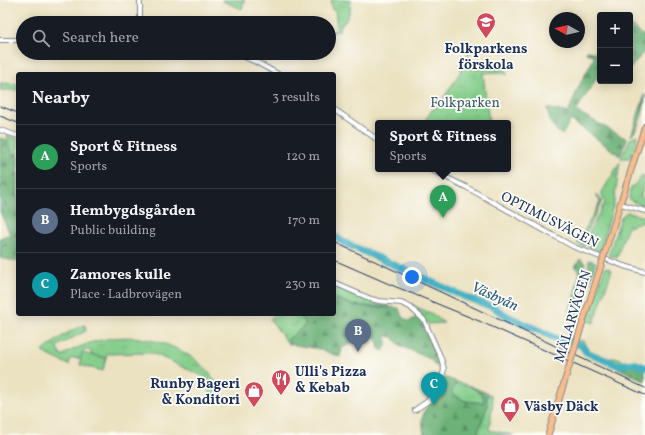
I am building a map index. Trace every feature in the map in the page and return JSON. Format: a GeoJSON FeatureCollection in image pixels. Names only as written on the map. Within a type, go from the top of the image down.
{"type":"FeatureCollection","features":[{"type":"Feature","properties":{"kind":"main road","name":"MÄLARVÄGEN"},"geometry":{"type":"LineString","coordinates":[[548,435],[645,126]]}},
{"type":"Feature","properties":{"kind":"street"},"geometry":{"type":"LineString","coordinates":[[140,0],[140,16]]}},
{"type":"Feature","properties":{"kind":"street"},"geometry":{"type":"LineString","coordinates":[[0,40],[16,40]]}},
{"type":"Feature","properties":{"kind":"street"},"geometry":{"type":"LineString","coordinates":[[250,60],[274,72]]}},
{"type":"Feature","properties":{"kind":"street"},"geometry":{"type":"LineString","coordinates":[[336,110],[375,138]]}},
{"type":"Feature","properties":{"kind":"street"},"geometry":{"type":"LineString","coordinates":[[0,130],[16,135]]}},
{"type":"Feature","properties":{"kind":"street","name":"OPTIMUSVÄGEN"},"geometry":{"type":"LineString","coordinates":[[435,172],[574,247],[624,266],[645,272]]}},
{"type":"Feature","properties":{"kind":"street"},"geometry":{"type":"LineString","coordinates":[[621,204],[645,211]]}},
{"type":"Feature","properties":{"kind":"street"},"geometry":{"type":"LineString","coordinates":[[336,284],[379,302],[401,303],[410,307],[424,320],[441,358],[444,369],[438,386],[428,401],[415,410]]}},
{"type":"Feature","properties":{"kind":"green space"},"geometry":{"type":"Polygon","coordinates":[[[222,0],[245,0],[242,9],[222,0]]]}},
{"type":"Feature","properties":{"kind":"green space"},"geometry":{"type":"Polygon","coordinates":[[[331,0],[351,0],[350,11],[338,32],[336,31],[335,10],[332,10],[331,0]]]}},
{"type":"Feature","properties":{"kind":"green space"},"geometry":{"type":"Polygon","coordinates":[[[633,27],[645,37],[645,50],[633,65],[633,27]]]}},
{"type":"Feature","properties":{"kind":"green space","name":"Folkparken"},"geometry":{"type":"Polygon","coordinates":[[[472,48],[473,49],[465,60],[464,64],[473,65],[474,69],[501,69],[505,65],[507,75],[502,72],[483,73],[489,120],[425,120],[432,110],[439,105],[461,71],[463,61],[472,48]]]}},
{"type":"Feature","properties":{"kind":"green space"},"geometry":{"type":"Polygon","coordinates":[[[587,51],[597,53],[597,78],[576,111],[627,139],[620,156],[571,120],[562,135],[553,126],[550,120],[547,108],[568,113],[578,88],[595,56],[586,53],[587,51]]]}},
{"type":"Feature","properties":{"kind":"green space"},"geometry":{"type":"Polygon","coordinates":[[[0,83],[16,84],[16,90],[0,90],[0,83]]]}},
{"type":"Feature","properties":{"kind":"green space"},"geometry":{"type":"Polygon","coordinates":[[[645,94],[644,104],[637,128],[631,136],[645,94]]]}},
{"type":"Feature","properties":{"kind":"green space"},"geometry":{"type":"Polygon","coordinates":[[[637,134],[637,140],[631,157],[622,159],[621,158],[630,139],[637,134]]]}},
{"type":"Feature","properties":{"kind":"green space"},"geometry":{"type":"Polygon","coordinates":[[[7,135],[16,138],[16,154],[13,155],[7,135]]]}},
{"type":"Feature","properties":{"kind":"green space"},"geometry":{"type":"Polygon","coordinates":[[[0,138],[8,140],[13,155],[16,154],[16,262],[0,258],[0,238],[10,234],[0,212],[0,138]]]}},
{"type":"Feature","properties":{"kind":"green space"},"geometry":{"type":"Polygon","coordinates":[[[620,162],[614,203],[600,253],[587,246],[588,235],[605,202],[602,192],[620,162]]]}},
{"type":"Feature","properties":{"kind":"green space"},"geometry":{"type":"Polygon","coordinates":[[[642,175],[644,179],[641,196],[645,202],[645,206],[631,201],[629,198],[630,190],[642,175]]]}},
{"type":"Feature","properties":{"kind":"green space"},"geometry":{"type":"Polygon","coordinates":[[[596,194],[602,201],[585,235],[584,247],[577,244],[600,202],[596,194]]]}},
{"type":"Feature","properties":{"kind":"green space"},"geometry":{"type":"Polygon","coordinates":[[[627,212],[645,217],[645,223],[639,222],[627,228],[617,257],[608,256],[621,217],[627,212]]]}},
{"type":"Feature","properties":{"kind":"green space"},"geometry":{"type":"Polygon","coordinates":[[[580,259],[585,263],[579,318],[569,314],[579,276],[578,270],[575,266],[580,259]]]}},
{"type":"Feature","properties":{"kind":"green space"},"geometry":{"type":"Polygon","coordinates":[[[589,260],[596,262],[585,298],[589,260]]]}},
{"type":"Feature","properties":{"kind":"green space"},"geometry":{"type":"Polygon","coordinates":[[[605,267],[612,270],[594,323],[587,321],[605,267]]]}},
{"type":"Feature","properties":{"kind":"green space"},"geometry":{"type":"Polygon","coordinates":[[[336,287],[377,304],[390,306],[362,306],[336,299],[336,287]]]}},
{"type":"Feature","properties":{"kind":"green space"},"geometry":{"type":"Polygon","coordinates":[[[336,299],[350,304],[363,306],[399,308],[402,317],[409,321],[418,317],[423,324],[441,366],[434,365],[432,360],[399,345],[393,337],[386,336],[386,346],[383,351],[379,349],[377,340],[370,336],[342,348],[340,357],[319,349],[289,344],[286,341],[306,324],[299,316],[336,316],[336,299]]]}},
{"type":"Feature","properties":{"kind":"green space"},"geometry":{"type":"Polygon","coordinates":[[[414,306],[431,313],[444,323],[428,324],[414,306]]]}},
{"type":"Feature","properties":{"kind":"green space"},"geometry":{"type":"Polygon","coordinates":[[[274,316],[299,316],[306,324],[286,341],[270,319],[274,316]]]}},
{"type":"Feature","properties":{"kind":"green space"},"geometry":{"type":"Polygon","coordinates":[[[85,325],[86,331],[59,345],[57,348],[61,356],[92,342],[113,338],[128,337],[160,342],[175,348],[202,365],[220,390],[211,399],[207,378],[152,353],[107,354],[106,358],[91,355],[91,351],[84,349],[81,359],[70,359],[69,365],[42,352],[68,333],[85,325]]]}},
{"type":"Feature","properties":{"kind":"green space"},"geometry":{"type":"Polygon","coordinates":[[[581,340],[589,350],[608,358],[619,358],[624,362],[617,364],[589,352],[584,344],[580,342],[581,340]]]}},
{"type":"Feature","properties":{"kind":"green space"},"geometry":{"type":"Polygon","coordinates":[[[82,353],[106,358],[103,371],[80,365],[82,353]]]}},
{"type":"Feature","properties":{"kind":"green space"},"geometry":{"type":"Polygon","coordinates":[[[637,366],[645,369],[645,381],[618,368],[637,366]]]}},
{"type":"Feature","properties":{"kind":"green space"},"geometry":{"type":"Polygon","coordinates":[[[444,378],[457,382],[451,393],[465,401],[484,403],[483,395],[470,386],[487,393],[487,407],[477,435],[424,435],[422,420],[425,409],[432,402],[444,378]]]}},
{"type":"Feature","properties":{"kind":"green space"},"geometry":{"type":"Polygon","coordinates":[[[457,382],[470,386],[483,395],[484,403],[465,401],[451,393],[457,382]]]}},
{"type":"Feature","properties":{"kind":"green space"},"geometry":{"type":"Polygon","coordinates":[[[487,393],[491,395],[493,402],[489,430],[513,435],[477,435],[487,407],[487,393]]]}},
{"type":"Feature","properties":{"kind":"waterway","name":"Väsbyån"},"geometry":{"type":"LineString","coordinates":[[336,237],[343,242],[465,297],[493,307],[507,316],[562,341],[570,340],[582,346],[586,352],[617,365],[634,363],[645,367]]}},
{"type":"Feature","properties":{"kind":"railway"},"geometry":{"type":"LineString","coordinates":[[0,106],[16,112]]}},
{"type":"Feature","properties":{"kind":"railway"},"geometry":{"type":"LineString","coordinates":[[0,116],[16,122]]}},
{"type":"Feature","properties":{"kind":"railway"},"geometry":{"type":"LineString","coordinates":[[336,243],[645,388]]}},
{"type":"Feature","properties":{"kind":"railway"},"geometry":{"type":"LineString","coordinates":[[336,261],[479,321],[645,395]]}},
{"type":"Feature","properties":{"kind":"place","name":"Folkparkens förskola"},"geometry":{"type":"Point","coordinates":[486,39]}},
{"type":"Feature","properties":{"kind":"place","name":"Sport & Fitness"},"geometry":{"type":"Point","coordinates":[443,218]}},
{"type":"Feature","properties":{"kind":"place","name":"Hembygdsgården"},"geometry":{"type":"Point","coordinates":[358,352]}},
{"type":"Feature","properties":{"kind":"place","name":"Ulli's Pizza & Kebab"},"geometry":{"type":"Point","coordinates":[281,396]}},
{"type":"Feature","properties":{"kind":"place","name":"Zamores kulle"},"geometry":{"type":"Point","coordinates":[434,405]}},
{"type":"Feature","properties":{"kind":"place","name":"Runby Bageri & Konditori"},"geometry":{"type":"Point","coordinates":[254,408]}},
{"type":"Feature","properties":{"kind":"place","name":"Väsby Däck"},"geometry":{"type":"Point","coordinates":[510,423]}}]}
